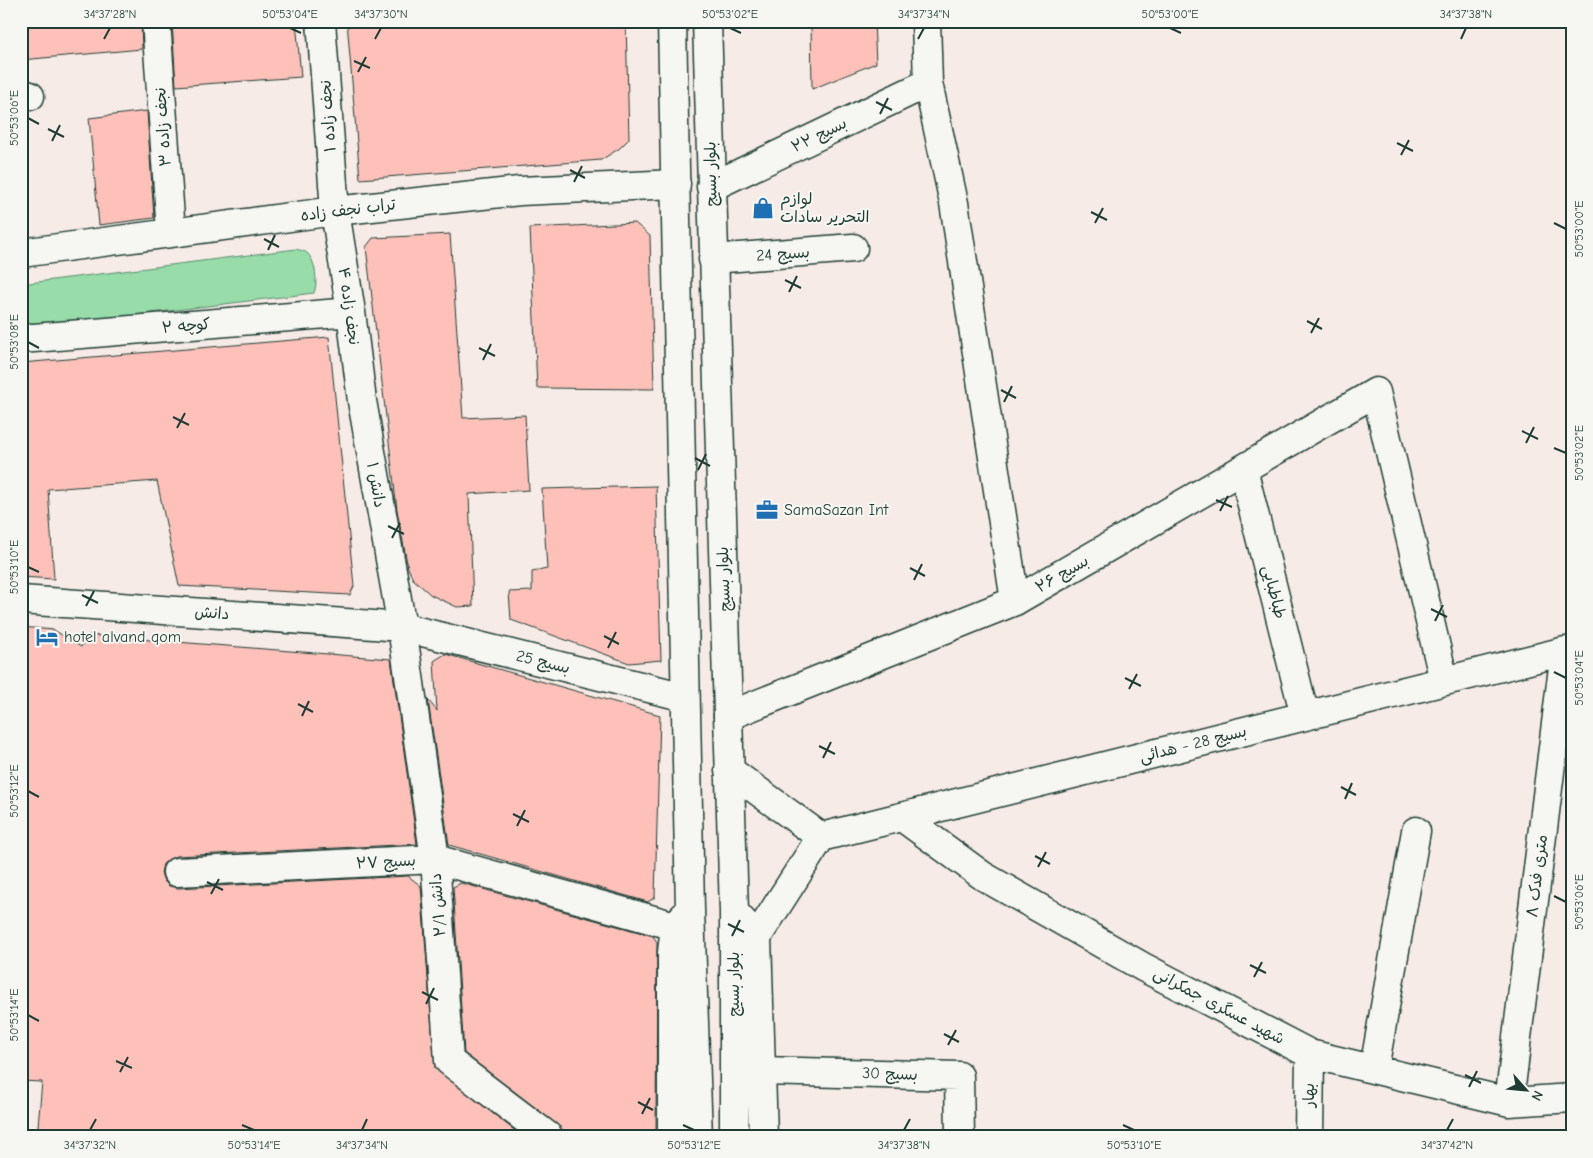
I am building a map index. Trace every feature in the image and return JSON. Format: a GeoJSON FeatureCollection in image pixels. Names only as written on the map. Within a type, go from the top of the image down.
{"type":"FeatureCollection","features":[{"type":"Feature","properties":{"kind":"street","name":"نجف زاده ۳"},"geometry":{"type":"LineString","coordinates":[[156,21],[171,232]]}},
{"type":"Feature","properties":{"kind":"street","name":"نجف زاده ۱"},"geometry":{"type":"LineString","coordinates":[[321,21],[335,211]]}},
{"type":"Feature","properties":{"kind":"street"},"geometry":{"type":"LineString","coordinates":[[672,21],[685,696],[683,918],[698,1137]]}},
{"type":"Feature","properties":{"kind":"street","name":"بلوار بسیج"},"geometry":{"type":"LineString","coordinates":[[707,21],[734,912],[734,1137]]}},
{"type":"Feature","properties":{"kind":"street"},"geometry":{"type":"LineString","coordinates":[[926,21],[928,83],[954,203],[1015,601]]}},
{"type":"Feature","properties":{"kind":"street","name":"بسیج ۲۲"},"geometry":{"type":"LineString","coordinates":[[711,187],[928,83]]}},
{"type":"Feature","properties":{"kind":"street","name":"تراب نجف زاده"},"geometry":{"type":"LineString","coordinates":[[21,253],[335,211],[520,191],[676,184]]}},
{"type":"Feature","properties":{"kind":"street","name":"نجف زاده ۴"},"geometry":{"type":"LineString","coordinates":[[335,211],[351,312],[362,401]]}},
{"type":"Feature","properties":{"kind":"street","name":"بسیج 24"},"geometry":{"type":"LineString","coordinates":[[713,259],[853,248]]}},
{"type":"Feature","properties":{"kind":"street","name":"کوچه ۲"},"geometry":{"type":"LineString","coordinates":[[21,339],[351,312]]}},
{"type":"Feature","properties":{"kind":"street","name":"بسیج ۲۶"},"geometry":{"type":"LineString","coordinates":[[728,716],[1015,601],[1376,392],[1444,681]]}},
{"type":"Feature","properties":{"kind":"street","name":"دانش ۱"},"geometry":{"type":"LineString","coordinates":[[362,401],[402,627]]}},
{"type":"Feature","properties":{"kind":"street","name":"طباطبایی"},"geometry":{"type":"LineString","coordinates":[[1243,469],[1305,716]]}},
{"type":"Feature","properties":{"kind":"street","name":"دانش"},"geometry":{"type":"LineString","coordinates":[[21,600],[402,627]]}},
{"type":"Feature","properties":{"kind":"street","name":"بسیج 25"},"geometry":{"type":"LineString","coordinates":[[402,627],[685,696]]}},
{"type":"Feature","properties":{"kind":"street","name":"دانش ۲/۱"},"geometry":{"type":"LineString","coordinates":[[402,627],[435,859],[450,1061],[549,1137]]}},
{"type":"Feature","properties":{"kind":"street","name":"بسیج 28 - هدائی"},"geometry":{"type":"LineString","coordinates":[[821,837],[1565,651]]}},
{"type":"Feature","properties":{"kind":"street","name":"۸ متری فدک"},"geometry":{"type":"LineString","coordinates":[[1509,1102],[1565,651]]}},
{"type":"Feature","properties":{"kind":"street"},"geometry":{"type":"LineString","coordinates":[[729,770],[821,837],[757,937],[763,1137]]}},
{"type":"Feature","properties":{"kind":"street","name":"شهید عسگری جمکرانی"},"geometry":{"type":"LineString","coordinates":[[902,817],[992,880],[1143,966],[1310,1054],[1509,1102],[1572,1098]]}},
{"type":"Feature","properties":{"kind":"street"},"geometry":{"type":"LineString","coordinates":[[1374,1069],[1416,831]]}},
{"type":"Feature","properties":{"kind":"street","name":"بسیج ۲۷"},"geometry":{"type":"LineString","coordinates":[[177,872],[435,859],[683,918]]}},
{"type":"Feature","properties":{"kind":"street"},"geometry":{"type":"LineString","coordinates":[[734,912],[757,937]]}},
{"type":"Feature","properties":{"kind":"street"},"geometry":{"type":"LineString","coordinates":[[672,1137],[672,952],[683,918]]}},
{"type":"Feature","properties":{"kind":"street","name":"بهار"},"geometry":{"type":"LineString","coordinates":[[1309,1137],[1310,1054]]}},
{"type":"Feature","properties":{"kind":"street","name":"بسیج 30"},"geometry":{"type":"LineString","coordinates":[[761,1071],[959,1076],[960,1137]]}},
{"type":"Feature","properties":{"kind":"green space"},"geometry":{"type":"Polygon","coordinates":[[[296,249],[306,252],[310,256],[316,278],[314,293],[21,329],[21,284],[296,249]]]}},
{"type":"Feature","properties":{"kind":"building"},"geometry":{"type":"Polygon","coordinates":[[[21,21],[141,21],[142,49],[21,60],[21,21]]]}},
{"type":"Feature","properties":{"kind":"building"},"geometry":{"type":"Polygon","coordinates":[[[172,21],[296,21],[301,77],[176,86],[172,21]]]}},
{"type":"Feature","properties":{"kind":"building"},"geometry":{"type":"Polygon","coordinates":[[[347,21],[626,21],[629,139],[620,148],[601,160],[360,179],[347,21]]]}},
{"type":"Feature","properties":{"kind":"building"},"geometry":{"type":"Polygon","coordinates":[[[811,21],[874,21],[876,63],[812,89],[811,21]]]}},
{"type":"Feature","properties":{"kind":"building"},"geometry":{"type":"Polygon","coordinates":[[[147,111],[154,218],[99,225],[89,118],[147,111]]]}},
{"type":"Feature","properties":{"kind":"building"},"geometry":{"type":"Polygon","coordinates":[[[635,223],[650,236],[654,389],[537,388],[530,228],[635,223]]]}},
{"type":"Feature","properties":{"kind":"building"},"geometry":{"type":"Polygon","coordinates":[[[450,234],[463,418],[525,415],[529,490],[469,494],[473,606],[457,607],[431,595],[413,579],[408,568],[397,510],[366,247],[373,238],[450,234]]]}},
{"type":"Feature","properties":{"kind":"building"},"geometry":{"type":"Polygon","coordinates":[[[329,337],[354,586],[350,595],[179,586],[157,481],[48,489],[54,579],[21,577],[21,363],[329,337]]]}},
{"type":"Feature","properties":{"kind":"building"},"geometry":{"type":"Polygon","coordinates":[[[656,486],[661,660],[629,663],[511,620],[509,592],[532,591],[532,572],[547,569],[542,489],[656,486]]]}},
{"type":"Feature","properties":{"kind":"building"},"geometry":{"type":"Polygon","coordinates":[[[21,627],[54,630],[81,647],[88,635],[391,659],[417,844],[176,856],[163,864],[161,873],[164,881],[169,886],[178,888],[408,876],[421,886],[435,1068],[523,1137],[37,1137],[42,1082],[21,1081],[21,627]]]}},
{"type":"Feature","properties":{"kind":"building"},"geometry":{"type":"Polygon","coordinates":[[[445,654],[660,715],[655,897],[648,902],[449,845],[428,700],[437,711],[434,661],[445,654]]]}},
{"type":"Feature","properties":{"kind":"building"},"geometry":{"type":"Polygon","coordinates":[[[461,883],[653,936],[657,942],[656,1137],[564,1137],[558,1125],[464,1053],[453,887],[461,883]]]}},
{"type":"Feature","properties":{"kind":"place","name":"لوازم التحریر سادات"},"geometry":{"type":"Point","coordinates":[763,208]}},
{"type":"Feature","properties":{"kind":"place","name":"SamaSazan Int"},"geometry":{"type":"Point","coordinates":[767,510]}},
{"type":"Feature","properties":{"kind":"place","name":"hotel alvand qom"},"geometry":{"type":"Point","coordinates":[47,637]}}]}
